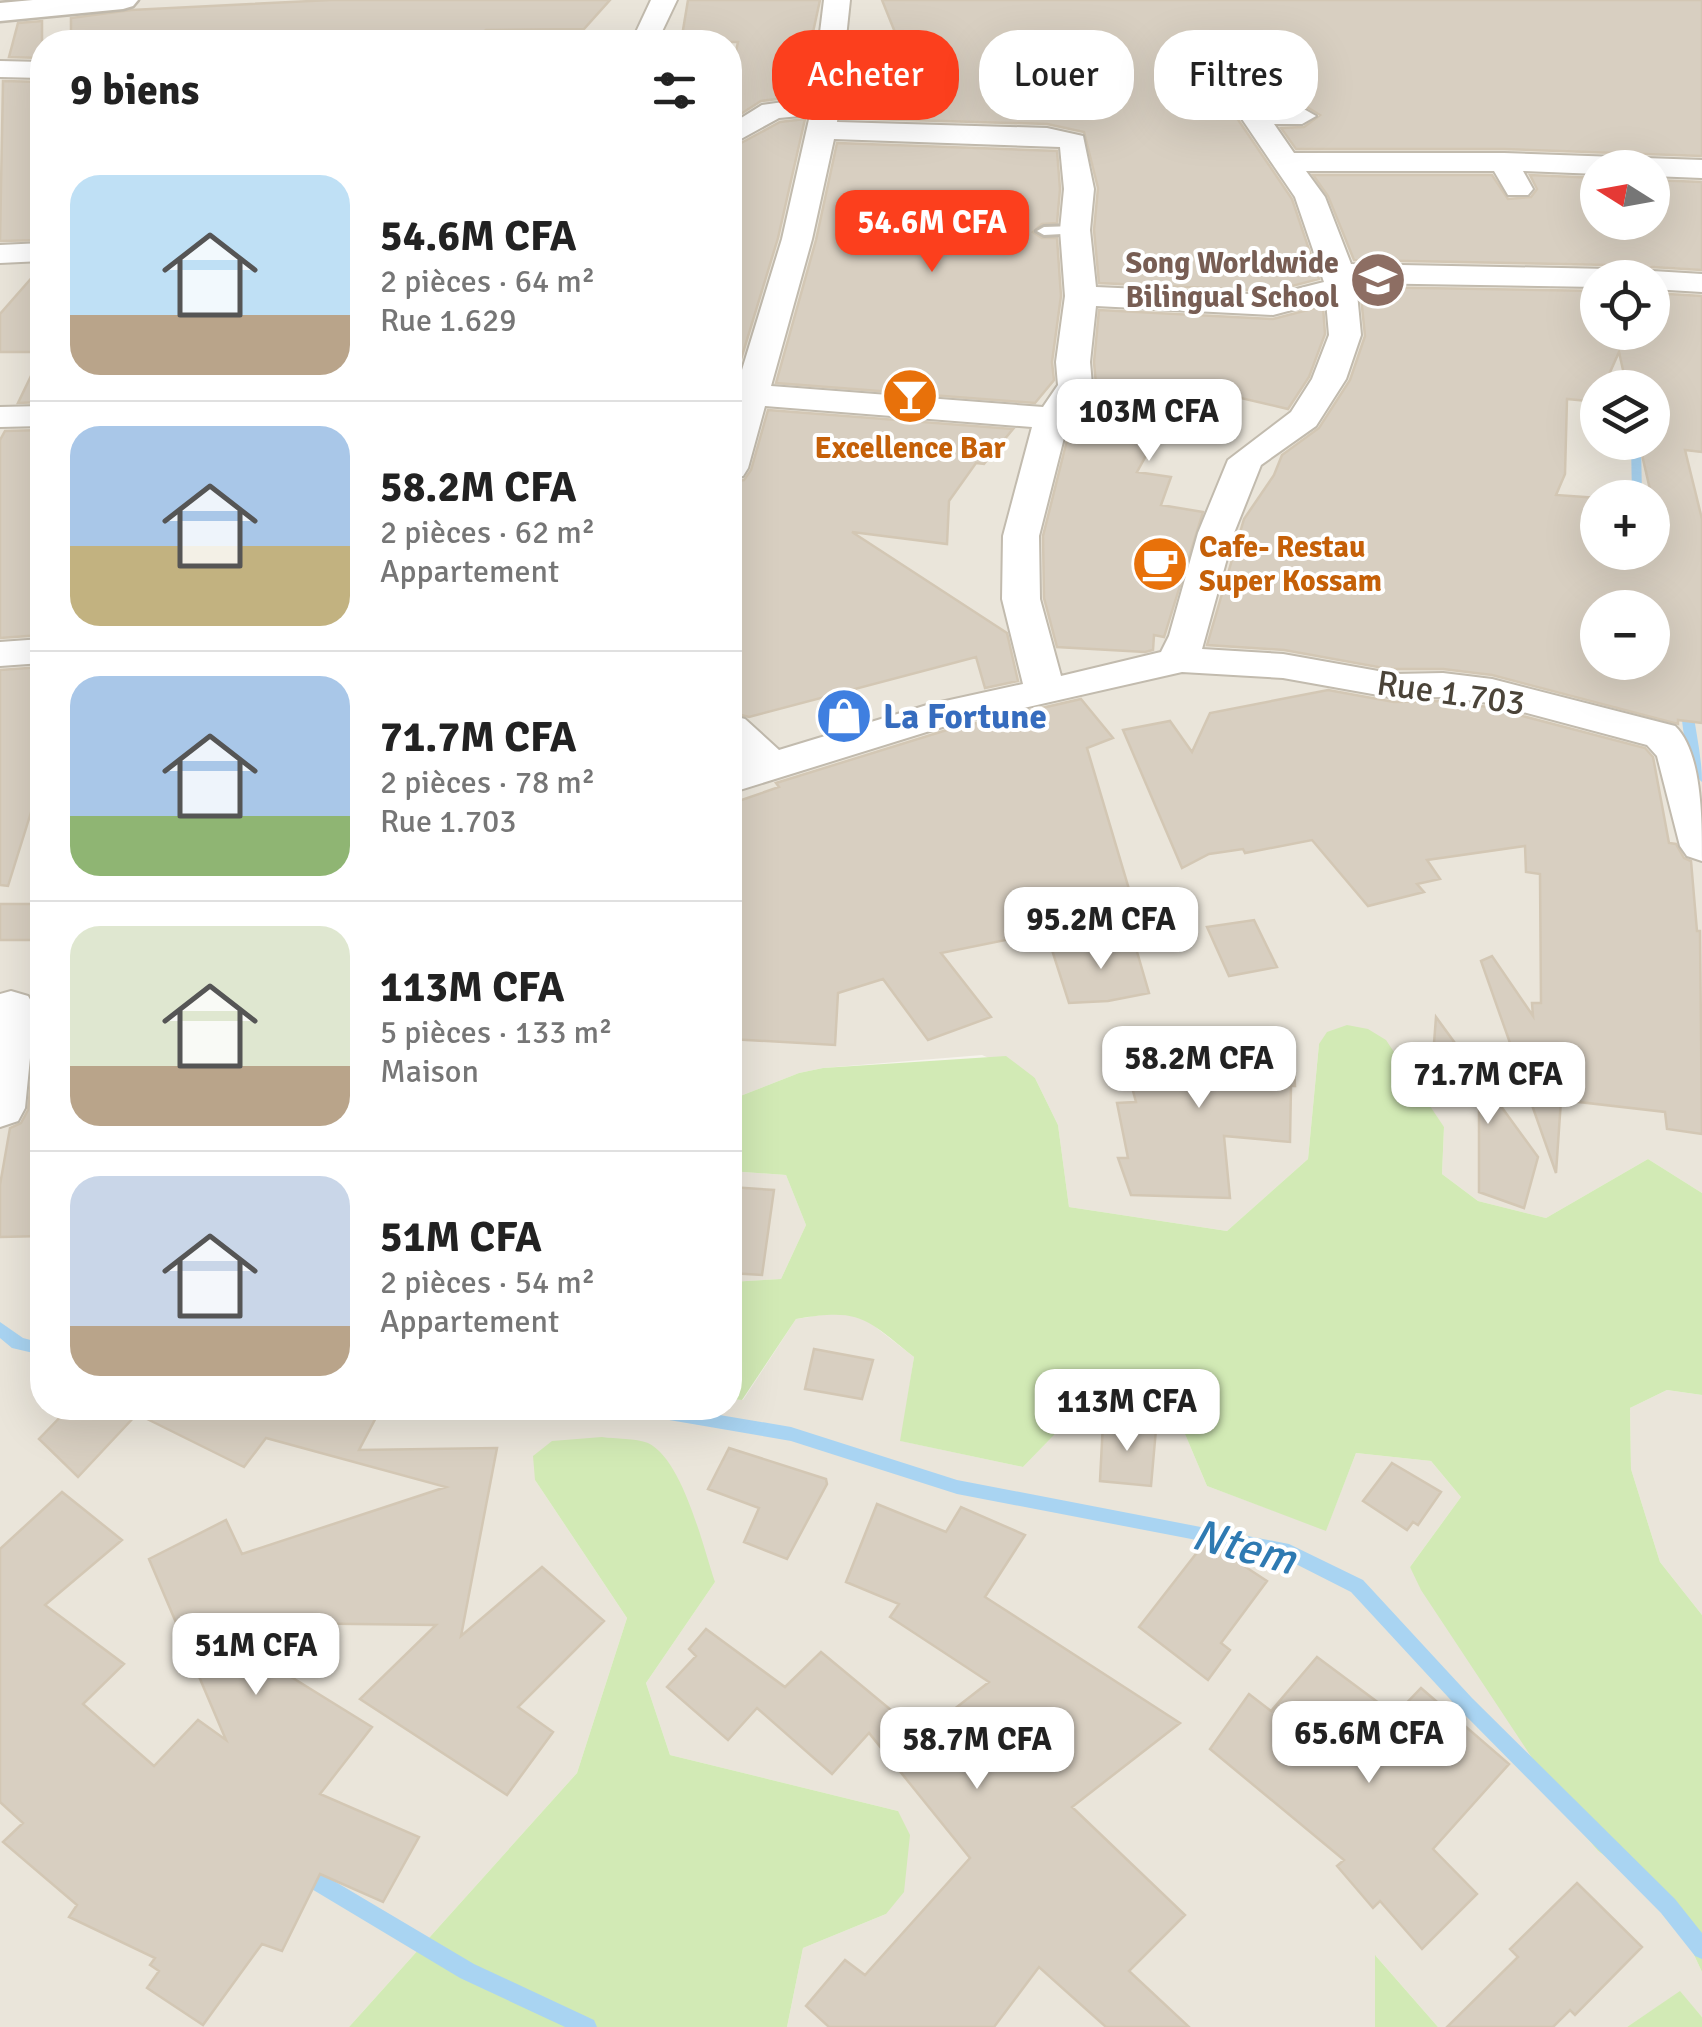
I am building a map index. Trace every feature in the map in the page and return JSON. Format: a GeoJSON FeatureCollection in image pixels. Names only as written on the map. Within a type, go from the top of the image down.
{"type":"FeatureCollection","features":[{"type":"Feature","properties":{"kind":"street"},"geometry":{"type":"LineString","coordinates":[[0,12],[124,0]]}},
{"type":"Feature","properties":{"kind":"street"},"geometry":{"type":"LineString","coordinates":[[650,30],[664,0]]}},
{"type":"Feature","properties":{"kind":"street"},"geometry":{"type":"LineString","coordinates":[[834,30],[837,0]]}},
{"type":"Feature","properties":{"kind":"street"},"geometry":{"type":"LineString","coordinates":[[0,69],[30,70]]}},
{"type":"Feature","properties":{"kind":"street"},"geometry":{"type":"LineString","coordinates":[[742,130],[772,112]]}},
{"type":"Feature","properties":{"kind":"street"},"geometry":{"type":"LineString","coordinates":[[742,390],[797,239],[823,120]]}},
{"type":"Feature","properties":{"kind":"street"},"geometry":{"type":"LineString","coordinates":[[858,120],[1070,139],[1079,188],[1060,230],[1081,296],[1075,385],[1052,418],[1033,478],[1021,536],[1022,599],[1045,690]]}},
{"type":"Feature","properties":{"kind":"street"},"geometry":{"type":"LineString","coordinates":[[1177,660],[1189,636],[1216,533],[1246,460],[1304,419],[1329,379],[1345,335],[1326,196],[1285,162],[1257,120]]}},
{"type":"Feature","properties":{"kind":"street"},"geometry":{"type":"LineString","coordinates":[[1513,132],[1516,171]]}},
{"type":"Feature","properties":{"kind":"street"},"geometry":{"type":"LineString","coordinates":[[1285,162],[1516,171],[1702,169]]}},
{"type":"Feature","properties":{"kind":"street"},"geometry":{"type":"LineString","coordinates":[[0,254],[30,253]]}},
{"type":"Feature","properties":{"kind":"street"},"geometry":{"type":"LineString","coordinates":[[1081,296],[1273,305],[1340,280],[1580,278]]}},
{"type":"Feature","properties":{"kind":"street"},"geometry":{"type":"LineString","coordinates":[[1670,281],[1702,284]]}},
{"type":"Feature","properties":{"kind":"street"},"geometry":{"type":"LineString","coordinates":[[742,393],[1052,418]]}},
{"type":"Feature","properties":{"kind":"street"},"geometry":{"type":"LineString","coordinates":[[0,417],[30,416]]}},
{"type":"Feature","properties":{"kind":"street"},"geometry":{"type":"LineString","coordinates":[[0,654],[30,652]]}},
{"type":"Feature","properties":{"kind":"street","name":"Rue 1.703"},"geometry":{"type":"LineString","coordinates":[[742,774],[941,714],[1156,668],[1177,660],[1283,666],[1396,686],[1443,685],[1492,691],[1596,722],[1660,735],[1671,742],[1678,756],[1702,846]]}},
{"type":"Feature","properties":{"kind":"street"},"geometry":{"type":"LineString","coordinates":[[742,739],[770,764]]}},
{"type":"Feature","properties":{"kind":"street"},"geometry":{"type":"LineString","coordinates":[[0,1108],[18,1004]]}},
{"type":"Feature","properties":{"kind":"shaded area"},"geometry":{"type":"Polygon","coordinates":[[[0,0],[1702,0],[1702,1193],[1648,1159],[1546,1218],[1478,1201],[1442,1174],[1444,1127],[1319,1044],[1308,1159],[1227,1231],[1069,1207],[1058,1125],[1035,1078],[982,1055],[823,1068],[742,1095],[742,30],[30,30],[30,1420],[742,1420],[742,1400],[796,1319],[841,1312],[864,1318],[914,1357],[901,1441],[1023,1467],[1077,1410],[1174,1408],[1207,1486],[1326,1530],[1356,1453],[1431,1461],[1461,1497],[1410,1567],[1577,1826],[1598,1851],[1669,1901],[1702,1972],[1702,2017],[1680,1992],[1627,2027],[1438,2027],[1376,1956],[1375,2027],[787,2027],[803,1948],[886,1914],[898,1811],[670,1755],[646,1683],[715,1582],[535,1480],[627,1618],[577,1773],[349,2027],[0,2027],[0,0]]]}},
{"type":"Feature","properties":{"kind":"shaded area"},"geometry":{"type":"Polygon","coordinates":[[[742,1172],[786,1175],[806,1225],[781,1279],[742,1281],[742,1172]]]}},
{"type":"Feature","properties":{"kind":"shaded area"},"geometry":{"type":"Polygon","coordinates":[[[1667,1390],[1702,1395],[1702,1615],[1660,1562],[1631,1469],[1630,1408],[1667,1390]]]}},
{"type":"Feature","properties":{"kind":"green space"},"geometry":{"type":"Polygon","coordinates":[[[1347,1025],[1368,1029],[1386,1040],[1444,1127],[1442,1174],[1478,1201],[1546,1218],[1648,1159],[1702,1193],[1702,1395],[1667,1390],[1630,1408],[1631,1469],[1660,1562],[1702,1615],[1702,1972],[1669,1901],[1598,1851],[1577,1826],[1421,1590],[1410,1567],[1461,1497],[1431,1461],[1356,1453],[1326,1531],[1207,1486],[1174,1408],[1078,1410],[1023,1467],[900,1441],[914,1357],[872,1325],[849,1316],[796,1319],[742,1400],[742,1281],[781,1279],[806,1225],[786,1175],[742,1172],[742,1095],[823,1068],[1006,1056],[1035,1078],[1058,1125],[1069,1207],[1227,1231],[1308,1159],[1319,1044],[1327,1032],[1347,1025]]]}},
{"type":"Feature","properties":{"kind":"green space"},"geometry":{"type":"Polygon","coordinates":[[[602,1437],[648,1443],[672,1467],[690,1506],[715,1582],[646,1683],[670,1755],[898,1811],[910,1835],[904,1892],[886,1914],[803,1948],[787,2027],[349,2027],[577,1773],[627,1618],[535,1480],[533,1456],[552,1441],[602,1437]]]}},
{"type":"Feature","properties":{"kind":"green space"},"geometry":{"type":"Polygon","coordinates":[[[1375,1955],[1438,2027],[1375,2027],[1375,1955]]]}},
{"type":"Feature","properties":{"kind":"green space"},"geometry":{"type":"Polygon","coordinates":[[[1680,1991],[1702,2017],[1702,2027],[1627,2027],[1680,1991]]]}},
{"type":"Feature","properties":{"kind":"building"},"geometry":{"type":"Polygon","coordinates":[[[331,0],[610,0],[584,29],[71,30],[71,18],[131,10],[331,0]]]}},
{"type":"Feature","properties":{"kind":"building"},"geometry":{"type":"Polygon","coordinates":[[[688,0],[820,0],[813,30],[772,30],[772,100],[761,101],[742,113],[742,30],[683,30],[688,0]]]}},
{"type":"Feature","properties":{"kind":"building"},"geometry":{"type":"Polygon","coordinates":[[[882,0],[1702,0],[1702,156],[1670,155],[1670,150],[1296,149],[1281,128],[1304,127],[1320,115],[1318,30],[1154,30],[1154,120],[1238,120],[1292,199],[1319,279],[1273,291],[1099,283],[1094,230],[1098,188],[1084,132],[1047,124],[910,120],[959,120],[959,30],[894,30],[882,0]]]}},
{"type":"Feature","properties":{"kind":"building"},"geometry":{"type":"Polygon","coordinates":[[[42,21],[42,30],[30,30],[30,58],[9,57],[18,23],[42,21]]]}},
{"type":"Feature","properties":{"kind":"building"},"geometry":{"type":"Polygon","coordinates":[[[3,81],[30,82],[30,240],[0,241],[3,81]]]}},
{"type":"Feature","properties":{"kind":"building"},"geometry":{"type":"Polygon","coordinates":[[[805,120],[778,238],[742,356],[742,143],[780,122],[805,120]]]}},
{"type":"Feature","properties":{"kind":"building"},"geometry":{"type":"Polygon","coordinates":[[[837,143],[1057,151],[1057,223],[1042,224],[1033,232],[1042,238],[1057,238],[1061,296],[1052,362],[1054,380],[1035,403],[776,383],[816,240],[837,143]]]}},
{"type":"Feature","properties":{"kind":"building"},"geometry":{"type":"Polygon","coordinates":[[[1313,175],[1492,175],[1508,199],[1531,197],[1537,189],[1530,175],[1580,177],[1580,240],[1670,240],[1670,181],[1702,182],[1702,270],[1670,268],[1670,260],[1580,260],[1580,264],[1354,260],[1328,196],[1313,175]]]}},
{"type":"Feature","properties":{"kind":"building"},"geometry":{"type":"Polygon","coordinates":[[[30,280],[30,352],[0,352],[0,314],[30,280]]]}},
{"type":"Feature","properties":{"kind":"building"},"geometry":{"type":"Polygon","coordinates":[[[1360,287],[1580,291],[1580,350],[1670,350],[1670,294],[1702,296],[1702,452],[1685,450],[1702,519],[1702,723],[1678,720],[1678,724],[1492,675],[1443,669],[1389,669],[1284,650],[1207,645],[1244,519],[1274,475],[1282,455],[1319,428],[1350,380],[1365,336],[1360,287]],[[1619,352],[1611,370],[1580,370],[1580,400],[1567,399],[1565,474],[1556,495],[1580,497],[1580,570],[1670,570],[1670,480],[1648,480],[1643,460],[1670,460],[1670,370],[1623,370],[1619,352]]]}},
{"type":"Feature","properties":{"kind":"building"},"geometry":{"type":"Polygon","coordinates":[[[1323,306],[1325,334],[1309,377],[1288,409],[1185,385],[1137,472],[1171,477],[1161,505],[1203,512],[1164,637],[1154,635],[1153,650],[1145,652],[1057,647],[1044,598],[1043,536],[1072,420],[1096,385],[1099,310],[1273,319],[1323,306]]]}},
{"type":"Feature","properties":{"kind":"building"},"geometry":{"type":"Polygon","coordinates":[[[30,378],[30,402],[18,403],[30,378]]]}},
{"type":"Feature","properties":{"kind":"building"},"geometry":{"type":"Polygon","coordinates":[[[768,410],[1013,429],[984,464],[976,463],[949,501],[947,544],[852,532],[1007,633],[1018,681],[985,688],[976,657],[749,717],[742,715],[742,480],[751,470],[768,410]]]}},
{"type":"Feature","properties":{"kind":"building"},"geometry":{"type":"Polygon","coordinates":[[[30,430],[30,636],[0,638],[0,440],[5,431],[30,430]]]}},
{"type":"Feature","properties":{"kind":"building"},"geometry":{"type":"Polygon","coordinates":[[[30,668],[30,815],[8,886],[0,885],[0,670],[30,668]]]}},
{"type":"Feature","properties":{"kind":"building"},"geometry":{"type":"Polygon","coordinates":[[[1328,690],[1394,702],[1443,701],[1488,707],[1645,748],[1653,757],[1669,843],[1676,844],[1684,858],[1691,861],[1700,931],[1702,1134],[1667,1129],[1665,1112],[1561,1100],[1556,1173],[1481,961],[1492,956],[1533,1016],[1532,1003],[1541,1003],[1540,874],[1526,872],[1525,846],[1427,860],[1440,879],[1417,884],[1424,892],[1368,906],[1312,840],[1245,853],[1243,849],[1209,854],[1182,868],[1123,730],[1170,721],[1192,752],[1210,713],[1328,690]]]}},
{"type":"Feature","properties":{"kind":"building"},"geometry":{"type":"Polygon","coordinates":[[[1081,699],[1113,738],[1087,748],[1131,896],[1049,941],[1046,932],[941,953],[991,1017],[928,1040],[883,979],[838,993],[835,1045],[742,1040],[742,800],[779,787],[776,783],[950,729],[1081,699]]]}},
{"type":"Feature","properties":{"kind":"building"},"geometry":{"type":"Polygon","coordinates":[[[0,904],[30,904],[30,940],[0,940],[0,904]]]}},
{"type":"Feature","properties":{"kind":"building"},"geometry":{"type":"Polygon","coordinates":[[[1254,920],[1277,967],[1229,976],[1207,927],[1254,920]]]}},
{"type":"Feature","properties":{"kind":"building"},"geometry":{"type":"Polygon","coordinates":[[[1133,938],[1149,993],[1069,1003],[1052,950],[1133,938]]]}},
{"type":"Feature","properties":{"kind":"building"},"geometry":{"type":"Polygon","coordinates":[[[1436,1017],[1538,1157],[1524,1208],[1479,1192],[1479,1092],[1431,1083],[1436,1017]]]}},
{"type":"Feature","properties":{"kind":"building"},"geometry":{"type":"Polygon","coordinates":[[[1118,1036],[1293,1049],[1295,1086],[1291,1086],[1290,1142],[1224,1136],[1230,1198],[1131,1195],[1118,1158],[1128,1158],[1117,1103],[1136,1102],[1118,1036]]]}},
{"type":"Feature","properties":{"kind":"building"},"geometry":{"type":"Polygon","coordinates":[[[30,1091],[30,1236],[0,1237],[0,1185],[10,1128],[21,1123],[28,1110],[30,1091]]]}},
{"type":"Feature","properties":{"kind":"building"},"geometry":{"type":"Polygon","coordinates":[[[742,1188],[774,1190],[762,1275],[742,1274],[742,1188]]]}},
{"type":"Feature","properties":{"kind":"building"},"geometry":{"type":"Polygon","coordinates":[[[814,1349],[873,1360],[862,1399],[805,1389],[814,1349]]]}},
{"type":"Feature","properties":{"kind":"building"},"geometry":{"type":"Polygon","coordinates":[[[57,1420],[131,1420],[78,1477],[39,1439],[57,1420]]]}},
{"type":"Feature","properties":{"kind":"building"},"geometry":{"type":"Polygon","coordinates":[[[149,1420],[375,1420],[359,1450],[497,1448],[461,1636],[542,1567],[604,1621],[518,1707],[553,1732],[507,1795],[360,1699],[436,1625],[274,1623],[284,1644],[259,1657],[372,1727],[320,1794],[419,1837],[383,1902],[320,1874],[282,1951],[262,1944],[203,2025],[147,1988],[159,1971],[150,1965],[155,1958],[69,1917],[77,1905],[3,1842],[23,1823],[0,1802],[0,1549],[62,1492],[122,1540],[45,1605],[124,1664],[83,1704],[154,1766],[198,1720],[226,1740],[149,1559],[226,1520],[242,1554],[446,1487],[266,1438],[244,1467],[149,1420]]]}},
{"type":"Feature","properties":{"kind":"building"},"geometry":{"type":"Polygon","coordinates":[[[1103,1422],[1156,1429],[1151,1486],[1100,1481],[1103,1422]]]}},
{"type":"Feature","properties":{"kind":"building"},"geometry":{"type":"Polygon","coordinates":[[[729,1448],[826,1479],[827,1484],[787,1559],[744,1542],[759,1508],[708,1489],[729,1448]]]}},
{"type":"Feature","properties":{"kind":"building"},"geometry":{"type":"Polygon","coordinates":[[[1392,1463],[1441,1492],[1418,1525],[1413,1522],[1407,1530],[1363,1501],[1392,1463]]]}},
{"type":"Feature","properties":{"kind":"building"},"geometry":{"type":"Polygon","coordinates":[[[877,1504],[946,1532],[961,1507],[1025,1535],[985,1597],[1180,1723],[1072,1807],[1185,1915],[1129,1971],[1189,2027],[1106,2027],[1039,1967],[994,2027],[829,2027],[806,2006],[845,1960],[865,1975],[970,1858],[869,1733],[832,1774],[757,1708],[728,1740],[667,1687],[696,1656],[689,1649],[706,1629],[785,1687],[821,1652],[921,1735],[989,1682],[890,1617],[899,1604],[846,1582],[877,1504]]]}},
{"type":"Feature","properties":{"kind":"building"},"geometry":{"type":"Polygon","coordinates":[[[1206,1541],[1267,1581],[1221,1643],[1230,1650],[1208,1680],[1139,1627],[1206,1541]]]}},
{"type":"Feature","properties":{"kind":"building"},"geometry":{"type":"Polygon","coordinates":[[[1317,1657],[1395,1715],[1421,1688],[1509,1764],[1433,1849],[1477,1894],[1422,1949],[1380,1901],[1373,1908],[1337,1866],[1344,1860],[1210,1749],[1249,1694],[1271,1711],[1317,1657]]]}},
{"type":"Feature","properties":{"kind":"building"},"geometry":{"type":"Polygon","coordinates":[[[1577,1883],[1642,1947],[1575,2015],[1570,2010],[1553,2027],[1447,2027],[1518,1957],[1510,1949],[1577,1883]]]}},
{"type":"Feature","properties":{"kind":"waterway"},"geometry":{"type":"LineString","coordinates":[[1636,460],[1637,480]]}},
{"type":"Feature","properties":{"kind":"waterway"},"geometry":{"type":"LineString","coordinates":[[1686,703],[1692,748],[1702,778]]}},
{"type":"Feature","properties":{"kind":"waterway","name":"Ntem"},"geometry":{"type":"LineString","coordinates":[[0,1329],[18,1343],[30,1346]]}},
{"type":"Feature","properties":{"kind":"waterway","name":"Ntem"},"geometry":{"type":"LineString","coordinates":[[710,1420],[791,1434],[957,1487],[1283,1549],[1357,1586],[1466,1704],[1668,1906],[1702,1949]]}},
{"type":"Feature","properties":{"kind":"waterway"},"geometry":{"type":"LineString","coordinates":[[302,1872],[467,1971],[587,2027]]}},
{"type":"Feature","properties":{"kind":"place","name":"Song Worldwide Bilingual School"},"geometry":{"type":"Point","coordinates":[1378,280]}},
{"type":"Feature","properties":{"kind":"place","name":"Excellence Bar"},"geometry":{"type":"Point","coordinates":[910,396]}},
{"type":"Feature","properties":{"kind":"place","name":"Cafe- Restau Super Kossam"},"geometry":{"type":"Point","coordinates":[1160,564]}},
{"type":"Feature","properties":{"kind":"place","name":"La Fortune"},"geometry":{"type":"Point","coordinates":[844,716]}}]}
